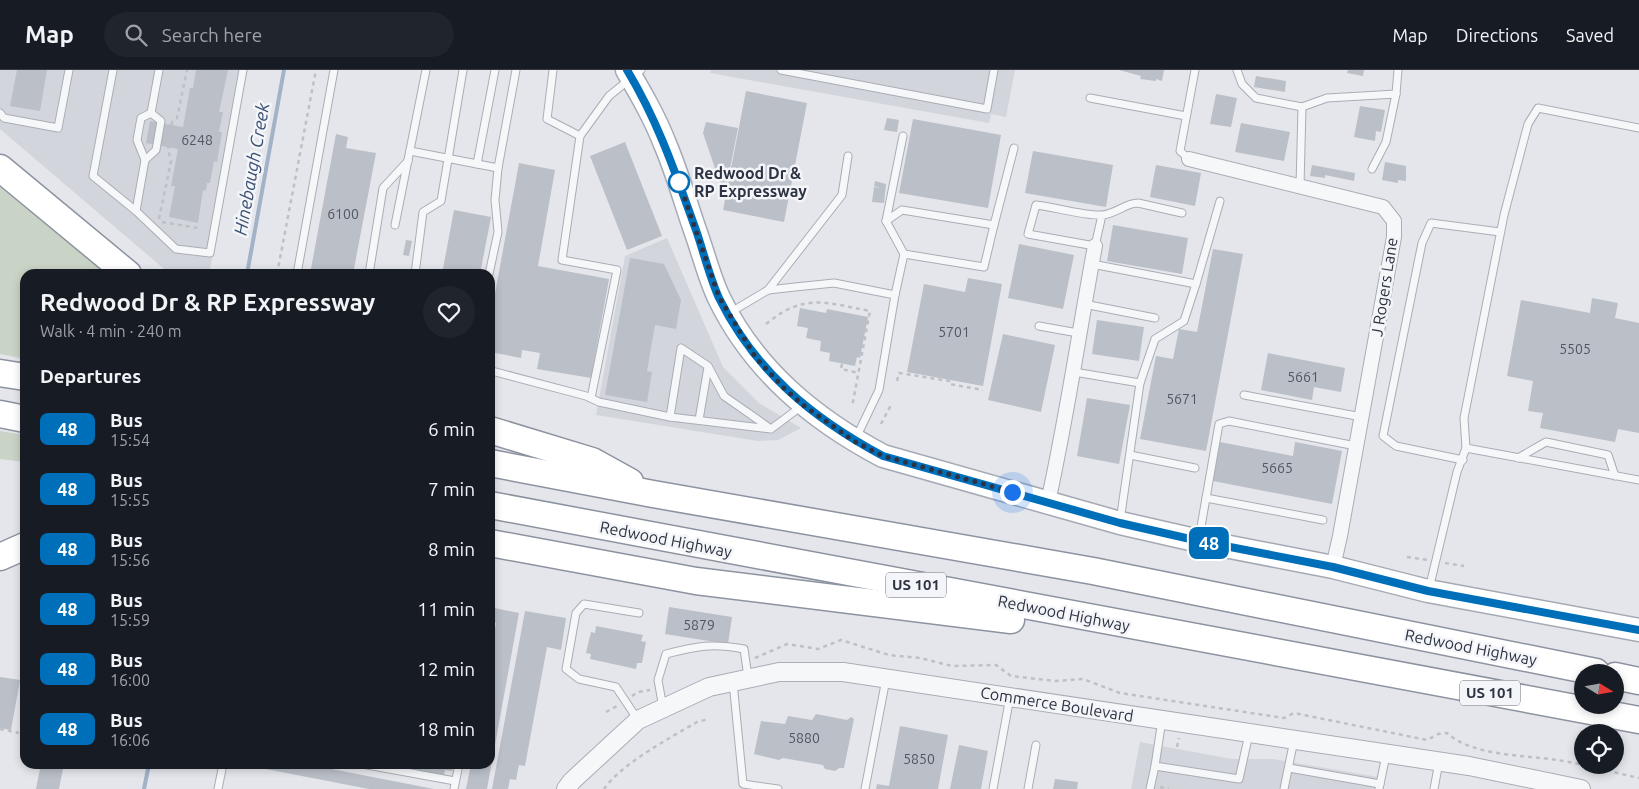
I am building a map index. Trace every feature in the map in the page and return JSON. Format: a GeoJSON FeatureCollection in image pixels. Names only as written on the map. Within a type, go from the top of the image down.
{"type":"FeatureCollection","features":[{"type":"Feature","properties":{"kind":"highway"},"geometry":{"type":"LineString","coordinates":[[0,168],[122,269]]}},
{"type":"Feature","properties":{"kind":"highway"},"geometry":{"type":"LineString","coordinates":[[0,373],[20,376]]}},
{"type":"Feature","properties":{"kind":"highway"},"geometry":{"type":"LineString","coordinates":[[0,414],[20,418]]}},
{"type":"Feature","properties":{"kind":"highway"},"geometry":{"type":"LineString","coordinates":[[495,432],[592,461],[653,494]]}},
{"type":"Feature","properties":{"kind":"highway","name":"Redwood Highway"},"geometry":{"type":"LineString","coordinates":[[495,464],[1093,572],[1574,668]]}},
{"type":"Feature","properties":{"kind":"highway","name":"Redwood Highway"},"geometry":{"type":"LineString","coordinates":[[495,506],[1639,720]]}},
{"type":"Feature","properties":{"kind":"highway"},"geometry":{"type":"LineString","coordinates":[[495,544],[749,589],[1030,622],[1341,665]]}},
{"type":"Feature","properties":{"kind":"highway"},"geometry":{"type":"LineString","coordinates":[[0,557],[20,548]]}},
{"type":"Feature","properties":{"kind":"highway"},"geometry":{"type":"LineString","coordinates":[[1624,678],[1639,681]]}},
{"type":"Feature","properties":{"kind":"main road"},"geometry":{"type":"LineString","coordinates":[[633,73],[665,144],[719,297],[728,313],[756,358],[803,405],[854,441],[883,456],[1120,523],[1199,541],[1333,567],[1428,591],[1639,630]]}},
{"type":"Feature","properties":{"kind":"street","name":"J Rogers Lane"},"geometry":{"type":"LineString","coordinates":[[1189,159],[1383,207],[1394,221],[1394,236],[1333,567]]}},
{"type":"Feature","properties":{"kind":"street"},"geometry":{"type":"LineString","coordinates":[[1048,502],[1074,372],[1078,333],[1095,246]]}},
{"type":"Feature","properties":{"kind":"street","name":"Commerce Boulevard"},"geometry":{"type":"LineString","coordinates":[[566,789],[572,781],[638,720],[709,687],[779,672],[843,672],[886,678],[1439,762],[1554,786],[1581,789]]}},
{"type":"Feature","properties":{"kind":"lane"},"geometry":{"type":"LineString","coordinates":[[0,113],[4,118],[58,128],[68,70]]}},
{"type":"Feature","properties":{"kind":"lane"},"geometry":{"type":"LineString","coordinates":[[113,70],[93,176],[136,211],[176,249],[210,252],[243,70]]}},
{"type":"Feature","properties":{"kind":"lane"},"geometry":{"type":"LineString","coordinates":[[136,211],[145,160],[138,140],[142,118],[150,113],[159,70]]}},
{"type":"Feature","properties":{"kind":"lane"},"geometry":{"type":"LineString","coordinates":[[298,269],[334,70]]}},
{"type":"Feature","properties":{"kind":"lane"},"geometry":{"type":"LineString","coordinates":[[395,225],[426,70]]}},
{"type":"Feature","properties":{"kind":"lane"},"geometry":{"type":"LineString","coordinates":[[416,269],[423,212],[441,201],[463,70]]}},
{"type":"Feature","properties":{"kind":"lane"},"geometry":{"type":"LineString","coordinates":[[478,164],[495,70]]}},
{"type":"Feature","properties":{"kind":"lane"},"geometry":{"type":"LineString","coordinates":[[490,269],[498,232],[495,200],[498,168],[516,70]]}},
{"type":"Feature","properties":{"kind":"lane"},"geometry":{"type":"LineString","coordinates":[[553,70],[548,119],[580,136]]}},
{"type":"Feature","properties":{"kind":"lane"},"geometry":{"type":"LineString","coordinates":[[781,70],[986,109],[994,70]]}},
{"type":"Feature","properties":{"kind":"lane"},"geometry":{"type":"LineString","coordinates":[[1189,159],[1180,151],[1195,70]]}},
{"type":"Feature","properties":{"kind":"lane"},"geometry":{"type":"LineString","coordinates":[[1237,70],[1242,84],[1256,98],[1302,107],[1327,98],[1396,94]]}},
{"type":"Feature","properties":{"kind":"lane"},"geometry":{"type":"LineString","coordinates":[[1372,168],[1386,142],[1396,94],[1398,70]]}},
{"type":"Feature","properties":{"kind":"lane"},"geometry":{"type":"LineString","coordinates":[[591,398],[616,270],[562,260],[580,136],[609,96],[633,73]]}},
{"type":"Feature","properties":{"kind":"lane"},"geometry":{"type":"LineString","coordinates":[[1090,98],[1186,116]]}},
{"type":"Feature","properties":{"kind":"lane"},"geometry":{"type":"LineString","coordinates":[[1300,186],[1302,107]]}},
{"type":"Feature","properties":{"kind":"lane"},"geometry":{"type":"LineString","coordinates":[[1428,591],[1457,472],[1466,448],[1464,418],[1500,232],[1528,124],[1538,108],[1639,128]]}},
{"type":"Feature","properties":{"kind":"lane"},"geometry":{"type":"LineString","coordinates":[[145,160],[156,150],[161,121],[150,113]]}},
{"type":"Feature","properties":{"kind":"lane"},"geometry":{"type":"LineString","coordinates":[[854,441],[879,390],[904,254],[886,221],[903,136]]}},
{"type":"Feature","properties":{"kind":"lane"},"geometry":{"type":"LineString","coordinates":[[904,254],[984,267],[1014,148]]}},
{"type":"Feature","properties":{"kind":"lane"},"geometry":{"type":"LineString","coordinates":[[410,151],[498,168]]}},
{"type":"Feature","properties":{"kind":"lane"},"geometry":{"type":"LineString","coordinates":[[728,313],[768,290],[842,195],[848,156]]}},
{"type":"Feature","properties":{"kind":"lane"},"geometry":{"type":"LineString","coordinates":[[369,269],[383,188],[408,160]]}},
{"type":"Feature","properties":{"kind":"lane"},"geometry":{"type":"LineString","coordinates":[[1120,523],[1140,383],[1155,339],[1184,321],[1220,201]]}},
{"type":"Feature","properties":{"kind":"lane"},"geometry":{"type":"LineString","coordinates":[[1102,215],[1095,246],[1028,234],[1036,205],[1102,215],[1117,211],[1131,203],[1182,213]]}},
{"type":"Feature","properties":{"kind":"lane"},"geometry":{"type":"LineString","coordinates":[[886,221],[902,210],[994,226]]}},
{"type":"Feature","properties":{"kind":"lane"},"geometry":{"type":"LineString","coordinates":[[1463,460],[1396,446],[1383,436],[1422,243],[1431,223],[1500,232]]}},
{"type":"Feature","properties":{"kind":"lane"},"geometry":{"type":"LineString","coordinates":[[1092,264],[1196,284]]}},
{"type":"Feature","properties":{"kind":"lane"},"geometry":{"type":"LineString","coordinates":[[768,290],[834,283],[895,295]]}},
{"type":"Feature","properties":{"kind":"lane"},"geometry":{"type":"LineString","coordinates":[[1084,304],[1155,318]]}},
{"type":"Feature","properties":{"kind":"lane"},"geometry":{"type":"LineString","coordinates":[[1039,326],[1078,333]]}},
{"type":"Feature","properties":{"kind":"lane"},"geometry":{"type":"LineString","coordinates":[[670,417],[681,348],[708,366],[724,396],[771,429]]}},
{"type":"Feature","properties":{"kind":"lane"},"geometry":{"type":"LineString","coordinates":[[699,420],[708,366]]}},
{"type":"Feature","properties":{"kind":"lane"},"geometry":{"type":"LineString","coordinates":[[495,372],[591,398],[599,402],[670,417],[771,429],[803,405]]}},
{"type":"Feature","properties":{"kind":"lane"},"geometry":{"type":"LineString","coordinates":[[1074,372],[1140,383]]}},
{"type":"Feature","properties":{"kind":"lane"},"geometry":{"type":"LineString","coordinates":[[1244,395],[1362,417]]}},
{"type":"Feature","properties":{"kind":"lane"},"geometry":{"type":"LineString","coordinates":[[1199,541],[1219,424],[1229,421],[1356,446]]}},
{"type":"Feature","properties":{"kind":"lane"},"geometry":{"type":"LineString","coordinates":[[1518,458],[1546,442],[1608,455],[1615,476]]}},
{"type":"Feature","properties":{"kind":"lane"},"geometry":{"type":"LineString","coordinates":[[1466,448],[1639,480]]}},
{"type":"Feature","properties":{"kind":"lane"},"geometry":{"type":"LineString","coordinates":[[1130,455],[1195,468]]}},
{"type":"Feature","properties":{"kind":"lane"},"geometry":{"type":"LineString","coordinates":[[1206,498],[1323,520]]}},
{"type":"Feature","properties":{"kind":"lane"},"geometry":{"type":"LineString","coordinates":[[638,720],[616,687],[579,679],[566,669],[576,613],[584,604],[639,614]]}},
{"type":"Feature","properties":{"kind":"lane"},"geometry":{"type":"LineString","coordinates":[[663,709],[658,680],[666,654],[703,645],[725,645],[744,649],[740,679],[743,787],[778,789]]}},
{"type":"Feature","properties":{"kind":"lane"},"geometry":{"type":"LineString","coordinates":[[865,789],[886,678]]}},
{"type":"Feature","properties":{"kind":"lane"},"geometry":{"type":"LineString","coordinates":[[993,789],[1010,697]]}},
{"type":"Feature","properties":{"kind":"lane"},"geometry":{"type":"LineString","coordinates":[[1150,789],[1162,720]]}},
{"type":"Feature","properties":{"kind":"lane"},"geometry":{"type":"LineString","coordinates":[[1155,766],[1238,779],[1249,733]]}},
{"type":"Feature","properties":{"kind":"lane"},"geometry":{"type":"LineString","coordinates":[[1284,789],[1294,740]]}},
{"type":"Feature","properties":{"kind":"lane"},"geometry":{"type":"LineString","coordinates":[[1028,789],[1036,745]]}},
{"type":"Feature","properties":{"kind":"lane"},"geometry":{"type":"LineString","coordinates":[[1289,768],[1380,786],[1386,754]]}},
{"type":"Feature","properties":{"kind":"lane"},"geometry":{"type":"LineString","coordinates":[[1434,789],[1439,762]]}},
{"type":"Feature","properties":{"kind":"lane"},"geometry":{"type":"LineString","coordinates":[[218,789],[222,769]]}},
{"type":"Feature","properties":{"kind":"lane"},"geometry":{"type":"LineString","coordinates":[[389,769],[455,781]]}},
{"type":"Feature","properties":{"kind":"lane"},"geometry":{"type":"LineString","coordinates":[[454,789],[458,769]]}},
{"type":"Feature","properties":{"kind":"path"},"geometry":{"type":"LineString","coordinates":[[187,70],[177,118],[172,122],[168,150],[171,161],[159,221],[198,228]]}},
{"type":"Feature","properties":{"kind":"path"},"geometry":{"type":"LineString","coordinates":[[278,269],[316,70]]}},
{"type":"Feature","properties":{"kind":"path"},"geometry":{"type":"LineString","coordinates":[[766,324],[787,309],[815,301],[870,312],[852,407]]}},
{"type":"Feature","properties":{"kind":"path"},"geometry":{"type":"LineString","coordinates":[[842,364],[841,369],[858,373]]}},
{"type":"Feature","properties":{"kind":"path"},"geometry":{"type":"LineString","coordinates":[[898,381],[899,373],[949,381],[949,384],[983,390]]}},
{"type":"Feature","properties":{"kind":"path"},"geometry":{"type":"LineString","coordinates":[[881,424],[892,403]]}},
{"type":"Feature","properties":{"kind":"path"},"geometry":{"type":"LineString","coordinates":[[604,789],[609,781],[642,757],[697,722],[709,719]]}},
{"type":"Feature","properties":{"kind":"path"},"geometry":{"type":"LineString","coordinates":[[0,729],[19,733]]}},
{"type":"Feature","properties":{"kind":"path"},"geometry":{"type":"LineString","coordinates":[[1177,747],[1179,738]]}},
{"type":"Feature","properties":{"kind":"shaded area"},"geometry":{"type":"Polygon","coordinates":[[[0,70],[247,70],[210,269],[164,269],[0,129],[0,70]]]}},
{"type":"Feature","properties":{"kind":"shaded area"},"geometry":{"type":"Polygon","coordinates":[[[711,70],[1015,70],[1006,117],[991,114],[989,123],[710,73],[711,70]]]}},
{"type":"Feature","properties":{"kind":"shaded area"},"geometry":{"type":"Polygon","coordinates":[[[667,238],[723,367],[759,403],[801,428],[778,440],[758,441],[596,415],[625,256],[667,238]]]}},
{"type":"Feature","properties":{"kind":"shaded area"},"geometry":{"type":"Polygon","coordinates":[[[1140,742],[1232,759],[1273,759],[1384,778],[1382,789],[1131,789],[1140,742]]]}},
{"type":"Feature","properties":{"kind":"green space"},"geometry":{"type":"Polygon","coordinates":[[[0,185],[104,269],[20,269],[20,358],[0,354],[0,185]]]}},
{"type":"Feature","properties":{"kind":"green space"},"geometry":{"type":"Polygon","coordinates":[[[0,431],[20,434],[20,461],[0,459],[0,431]]]}},
{"type":"Feature","properties":{"kind":"building"},"geometry":{"type":"Polygon","coordinates":[[[17,70],[47,70],[40,111],[10,106],[17,70]]]}},
{"type":"Feature","properties":{"kind":"building"},"geometry":{"type":"Polygon","coordinates":[[[196,70],[228,70],[219,112],[223,112],[219,132],[222,132],[217,162],[214,161],[210,183],[207,183],[206,191],[203,190],[198,223],[169,217],[175,186],[171,186],[178,149],[146,143],[150,121],[183,127],[190,88],[193,88],[196,70]]]}},
{"type":"Feature","properties":{"kind":"building"},"geometry":{"type":"Polygon","coordinates":[[[1119,70],[1164,70],[1162,81],[1156,79],[1156,81],[1140,79],[1141,76],[1119,70]]]}},
{"type":"Feature","properties":{"kind":"building"},"geometry":{"type":"Polygon","coordinates":[[[1348,70],[1364,70],[1363,76],[1347,73],[1348,70]]]}},
{"type":"Feature","properties":{"kind":"building"},"geometry":{"type":"Polygon","coordinates":[[[1256,76],[1286,81],[1285,92],[1254,87],[1256,76]]]}},
{"type":"Feature","properties":{"kind":"building"},"geometry":{"type":"Polygon","coordinates":[[[746,91],[807,103],[784,222],[723,210],[746,91]]]}},
{"type":"Feature","properties":{"kind":"building"},"geometry":{"type":"Polygon","coordinates":[[[1216,94],[1237,98],[1231,127],[1210,124],[1216,94]]]}},
{"type":"Feature","properties":{"kind":"building"},"geometry":{"type":"Polygon","coordinates":[[[1360,106],[1385,110],[1381,132],[1376,131],[1375,141],[1354,137],[1360,106]]]}},
{"type":"Feature","properties":{"kind":"building"},"geometry":{"type":"Polygon","coordinates":[[[887,118],[899,120],[897,132],[884,130],[887,118]]]}},
{"type":"Feature","properties":{"kind":"building"},"geometry":{"type":"Polygon","coordinates":[[[913,119],[1001,135],[988,208],[899,193],[913,119]]]}},
{"type":"Feature","properties":{"kind":"building"},"geometry":{"type":"Polygon","coordinates":[[[706,122],[738,128],[727,184],[720,183],[703,133],[706,122]]]}},
{"type":"Feature","properties":{"kind":"building"},"geometry":{"type":"Polygon","coordinates":[[[1241,123],[1290,132],[1284,161],[1235,152],[1241,123]]]}},
{"type":"Feature","properties":{"kind":"building"},"geometry":{"type":"Polygon","coordinates":[[[336,134],[348,137],[346,148],[376,153],[354,269],[311,269],[336,134]]]}},
{"type":"Feature","properties":{"kind":"building"},"geometry":{"type":"Polygon","coordinates":[[[625,142],[662,236],[627,250],[590,156],[625,142]]]}},
{"type":"Feature","properties":{"kind":"building"},"geometry":{"type":"Polygon","coordinates":[[[1033,151],[1113,165],[1106,207],[1025,193],[1033,151]]]}},
{"type":"Feature","properties":{"kind":"building"},"geometry":{"type":"Polygon","coordinates":[[[1385,162],[1406,166],[1406,181],[1398,180],[1398,183],[1382,180],[1385,162]]]}},
{"type":"Feature","properties":{"kind":"building"},"geometry":{"type":"Polygon","coordinates":[[[519,163],[555,170],[538,266],[609,279],[591,378],[537,369],[540,353],[522,350],[521,358],[495,353],[495,294],[519,163]]]}},
{"type":"Feature","properties":{"kind":"building"},"geometry":{"type":"Polygon","coordinates":[[[1156,165],[1201,173],[1195,206],[1150,197],[1156,165]]]}},
{"type":"Feature","properties":{"kind":"building"},"geometry":{"type":"Polygon","coordinates":[[[1312,165],[1355,173],[1354,181],[1325,175],[1325,178],[1310,176],[1312,165]]]}},
{"type":"Feature","properties":{"kind":"building"},"geometry":{"type":"Polygon","coordinates":[[[875,181],[886,184],[884,203],[872,202],[874,187],[881,188],[874,186],[875,181]]]}},
{"type":"Feature","properties":{"kind":"building"},"geometry":{"type":"Polygon","coordinates":[[[454,210],[491,217],[481,269],[443,269],[454,210]]]}},
{"type":"Feature","properties":{"kind":"building"},"geometry":{"type":"Polygon","coordinates":[[[1113,225],[1188,238],[1182,274],[1107,261],[1113,225]]]}},
{"type":"Feature","properties":{"kind":"building"},"geometry":{"type":"Polygon","coordinates":[[[406,240],[412,241],[409,256],[403,255],[406,240]]]}},
{"type":"Feature","properties":{"kind":"building"},"geometry":{"type":"Polygon","coordinates":[[[1019,244],[1074,255],[1063,309],[1008,298],[1019,244]]]}},
{"type":"Feature","properties":{"kind":"building"},"geometry":{"type":"Polygon","coordinates":[[[1213,249],[1243,254],[1206,451],[1140,439],[1156,356],[1173,359],[1179,329],[1197,332],[1213,249]]]}},
{"type":"Feature","properties":{"kind":"building"},"geometry":{"type":"Polygon","coordinates":[[[630,258],[664,264],[681,300],[676,329],[655,325],[647,371],[652,372],[647,402],[605,395],[630,258]]]}},
{"type":"Feature","properties":{"kind":"building"},"geometry":{"type":"Polygon","coordinates":[[[968,278],[1002,284],[983,386],[907,372],[924,284],[965,292],[968,278]]]}},
{"type":"Feature","properties":{"kind":"building"},"geometry":{"type":"Polygon","coordinates":[[[1592,298],[1618,303],[1615,318],[1639,323],[1639,433],[1618,429],[1615,442],[1540,428],[1543,413],[1528,411],[1533,381],[1507,376],[1521,300],[1590,313],[1592,298]]]}},
{"type":"Feature","properties":{"kind":"building"},"geometry":{"type":"Polygon","coordinates":[[[800,308],[826,313],[827,309],[868,317],[860,358],[857,357],[855,366],[829,361],[830,353],[820,351],[821,341],[806,338],[808,328],[797,326],[800,308]]]}},
{"type":"Feature","properties":{"kind":"building"},"geometry":{"type":"Polygon","coordinates":[[[1097,320],[1144,327],[1139,361],[1092,354],[1097,320]]]}},
{"type":"Feature","properties":{"kind":"building"},"geometry":{"type":"Polygon","coordinates":[[[1003,334],[1055,345],[1041,412],[988,400],[1003,334]]]}},
{"type":"Feature","properties":{"kind":"building"},"geometry":{"type":"Polygon","coordinates":[[[1268,353],[1345,368],[1341,392],[1314,387],[1312,400],[1261,390],[1268,353]]]}},
{"type":"Feature","properties":{"kind":"building"},"geometry":{"type":"Polygon","coordinates":[[[1087,398],[1130,405],[1119,464],[1077,456],[1087,398]]]}},
{"type":"Feature","properties":{"kind":"building"},"geometry":{"type":"Polygon","coordinates":[[[1220,442],[1293,456],[1295,442],[1342,451],[1332,504],[1213,481],[1220,442]]]}},
{"type":"Feature","properties":{"kind":"building"},"geometry":{"type":"Polygon","coordinates":[[[669,607],[732,617],[728,644],[665,634],[669,607]]]}},
{"type":"Feature","properties":{"kind":"building"},"geometry":{"type":"Polygon","coordinates":[[[495,608],[519,613],[495,745],[495,629],[495,608]]]}},
{"type":"Feature","properties":{"kind":"building"},"geometry":{"type":"Polygon","coordinates":[[[525,611],[566,618],[561,650],[547,647],[525,766],[519,765],[516,780],[510,779],[508,789],[492,789],[525,611]]]}},
{"type":"Feature","properties":{"kind":"building"},"geometry":{"type":"Polygon","coordinates":[[[596,626],[643,635],[641,641],[646,642],[642,663],[637,663],[636,669],[590,659],[591,654],[586,653],[591,632],[595,633],[596,626]]]}},
{"type":"Feature","properties":{"kind":"building"},"geometry":{"type":"Polygon","coordinates":[[[0,677],[20,680],[11,730],[0,728],[0,677]]]}},
{"type":"Feature","properties":{"kind":"building"},"geometry":{"type":"Polygon","coordinates":[[[816,714],[847,720],[851,717],[854,719],[844,768],[839,768],[835,771],[825,769],[823,765],[783,758],[779,760],[754,754],[761,721],[785,724],[788,716],[812,720],[816,714]]]}},
{"type":"Feature","properties":{"kind":"building"},"geometry":{"type":"Polygon","coordinates":[[[900,726],[948,735],[938,789],[876,789],[877,784],[889,786],[900,726]]]}},
{"type":"Feature","properties":{"kind":"building"},"geometry":{"type":"Polygon","coordinates":[[[959,745],[988,751],[981,789],[950,789],[959,745]]]}},
{"type":"Feature","properties":{"kind":"building"},"geometry":{"type":"Polygon","coordinates":[[[40,769],[63,769],[59,789],[36,789],[40,769]]]}},
{"type":"Feature","properties":{"kind":"building"},"geometry":{"type":"Polygon","coordinates":[[[266,769],[332,769],[434,789],[369,789],[266,769]]]}},
{"type":"Feature","properties":{"kind":"building"},"geometry":{"type":"Polygon","coordinates":[[[413,769],[452,769],[452,771],[445,770],[444,775],[413,769]]]}},
{"type":"Feature","properties":{"kind":"building"},"geometry":{"type":"Polygon","coordinates":[[[470,769],[491,769],[487,789],[466,789],[470,769]]]}},
{"type":"Feature","properties":{"kind":"building"},"geometry":{"type":"Polygon","coordinates":[[[1055,779],[1078,782],[1077,789],[1053,789],[1055,779]]]}},
{"type":"Feature","properties":{"kind":"waterway","name":"Hinebaugh Creek"},"geometry":{"type":"LineString","coordinates":[[248,269],[284,70]]}},
{"type":"Feature","properties":{"kind":"waterway"},"geometry":{"type":"LineString","coordinates":[[144,789],[148,769]]}},
{"type":"Feature","properties":{"kind":"bus line","name":"48"},"geometry":{"type":"LineString","coordinates":[[627,70],[645,100],[665,144],[719,297],[737,328],[756,358],[784,388],[803,405],[854,441],[883,456],[1120,523],[1236,550],[1333,567],[1428,591],[1639,630]]}},
{"type":"Feature","properties":{"kind":"place","name":"Redwood Dr & RP Expressway"},"geometry":{"type":"Point","coordinates":[679,182]}},
{"type":"Feature","properties":{"kind":"route"},"geometry":{"type":"LineString","coordinates":[[679,182],[719,297],[756,358],[784,388],[803,405],[854,441],[883,456],[1012,492]]}}]}
